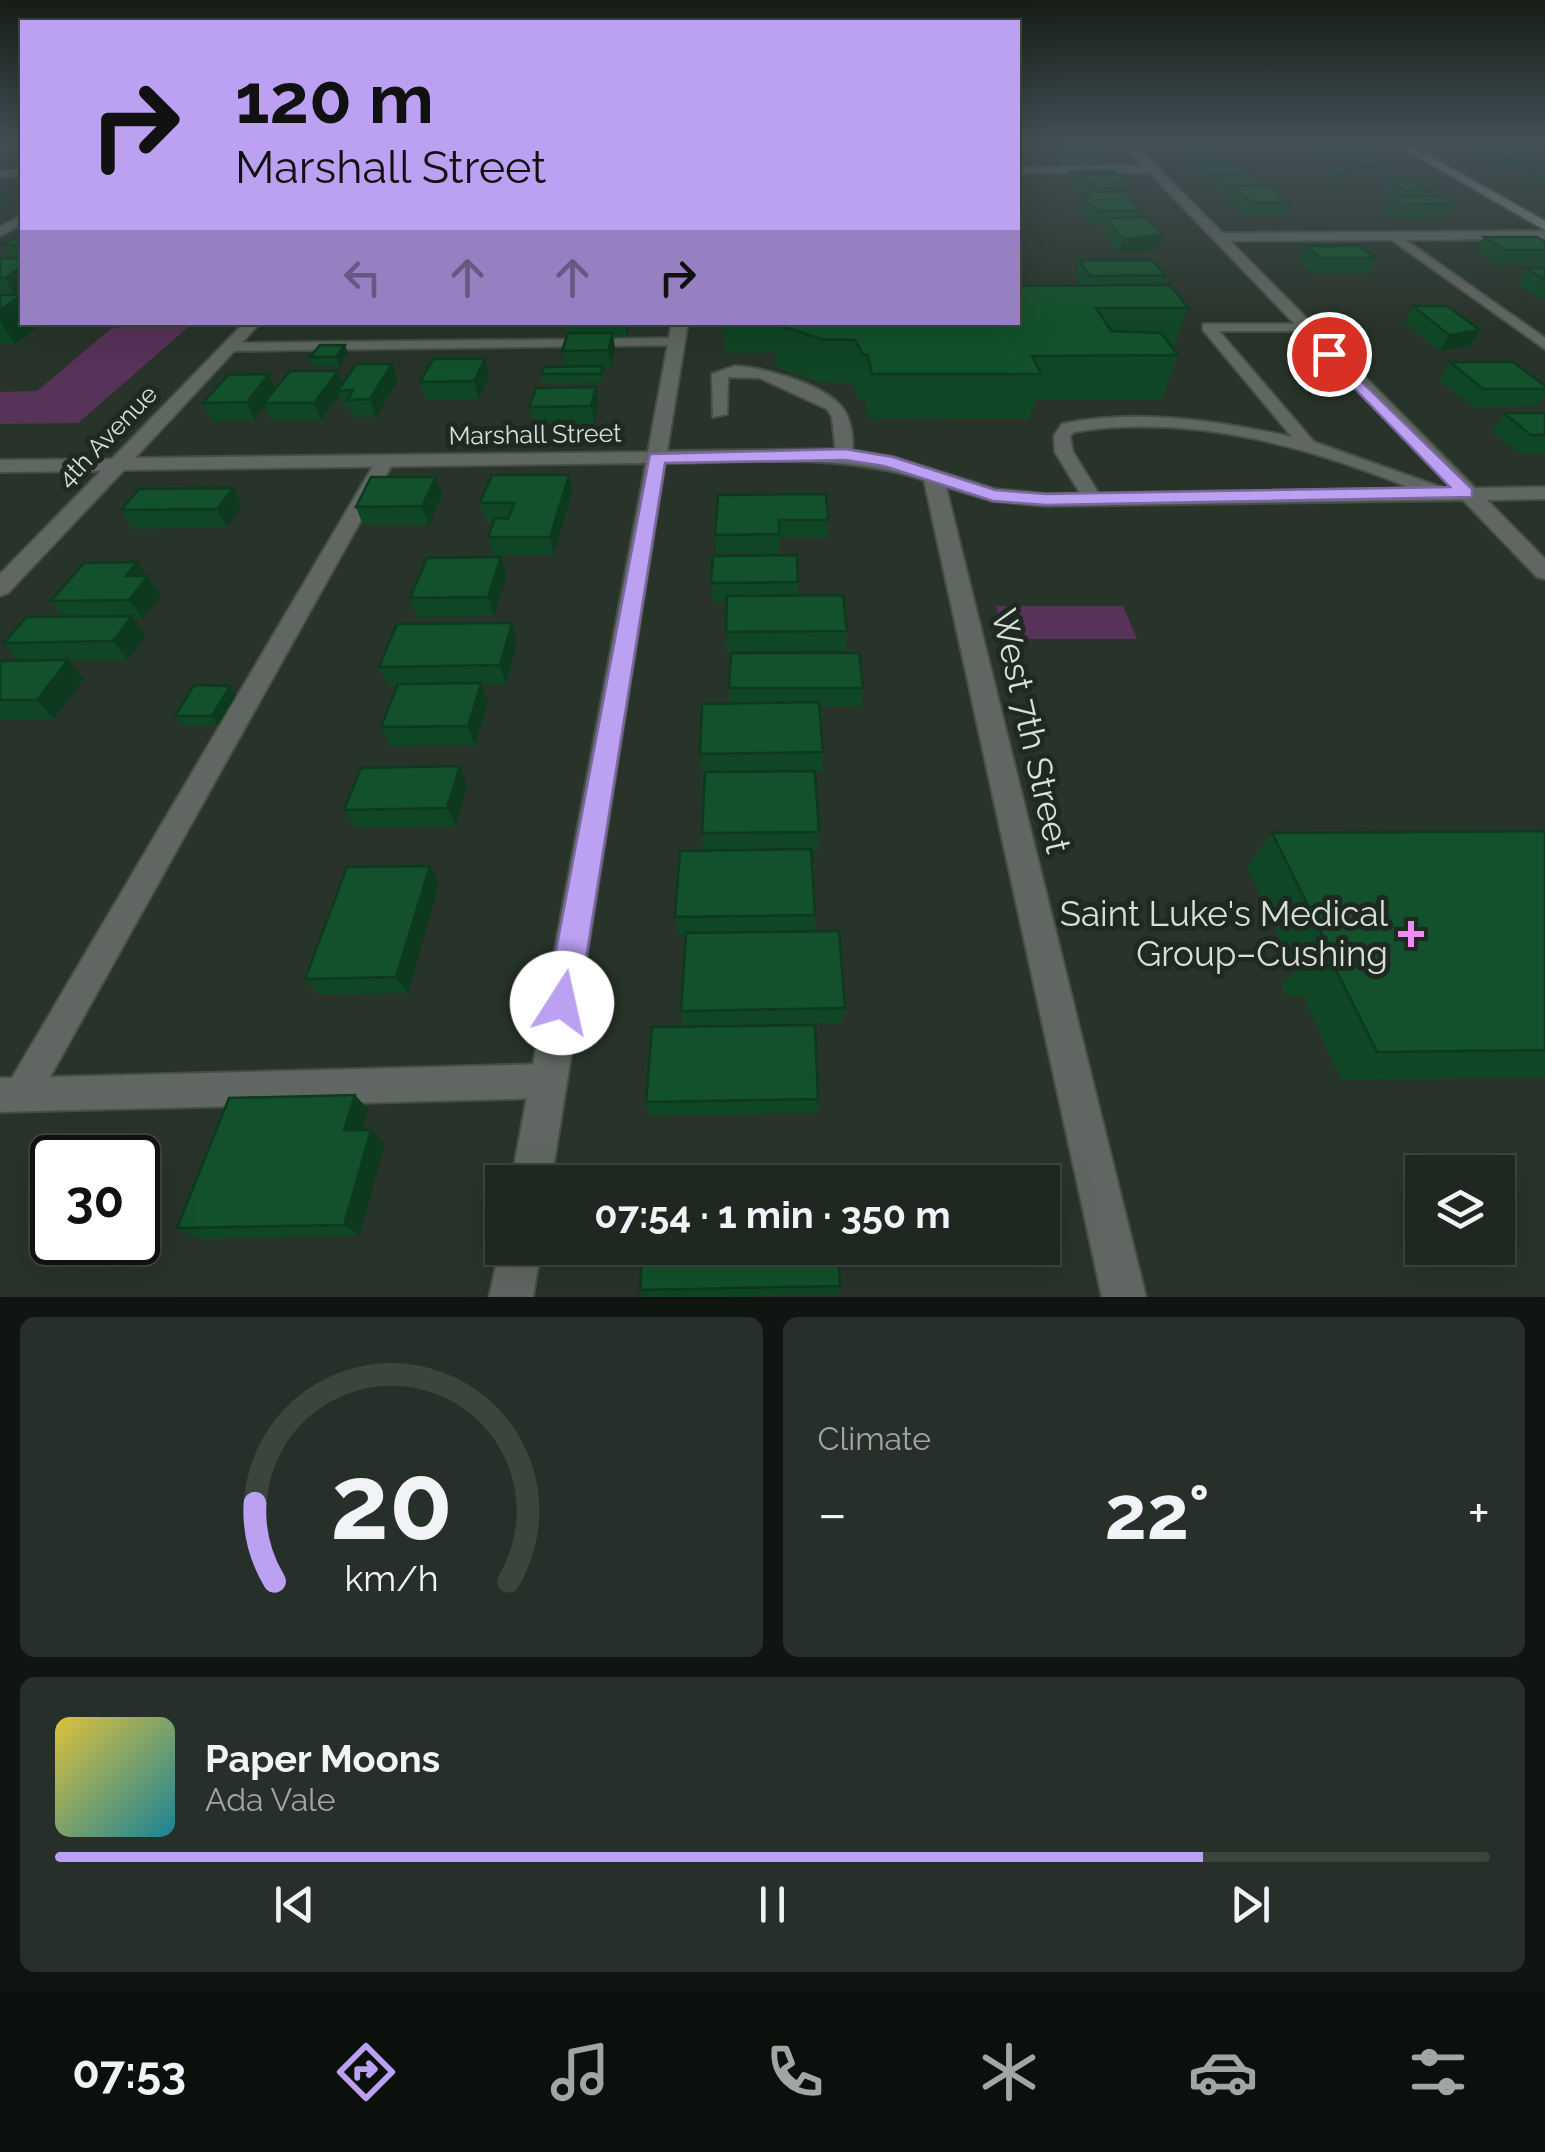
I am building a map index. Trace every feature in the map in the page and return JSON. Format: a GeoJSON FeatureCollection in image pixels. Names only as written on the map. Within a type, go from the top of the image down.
{"type":"FeatureCollection","features":[{"type":"Feature","properties":{"kind":"street"},"geometry":{"type":"LineString","coordinates":[[1182,202],[1545,572]]}},
{"type":"Feature","properties":{"kind":"street"},"geometry":{"type":"LineString","coordinates":[[1502,202],[1545,226]]}},
{"type":"Feature","properties":{"kind":"street"},"geometry":{"type":"LineString","coordinates":[[1214,237],[1545,235]]}},
{"type":"Feature","properties":{"kind":"street","name":"4th Avenue"},"geometry":{"type":"LineString","coordinates":[[0,588],[251,325]]}},
{"type":"Feature","properties":{"kind":"street"},"geometry":{"type":"LineString","coordinates":[[534,1165],[678,332]]}},
{"type":"Feature","properties":{"kind":"street","name":"Marshall Street"},"geometry":{"type":"LineString","coordinates":[[0,466],[845,455],[886,461],[993,495],[1092,499],[1545,492]]}},
{"type":"Feature","properties":{"kind":"street","name":"West 7th Street"},"geometry":{"type":"LineString","coordinates":[[932,475],[1124,1297]]}},
{"type":"Feature","properties":{"kind":"street"},"geometry":{"type":"LineString","coordinates":[[512,1297],[517,1265]]}},
{"type":"Feature","properties":{"kind":"lane"},"geometry":{"type":"LineString","coordinates":[[1392,236],[1545,345]]}},
{"type":"Feature","properties":{"kind":"lane"},"geometry":{"type":"LineString","coordinates":[[1302,326],[1208,327],[1306,442]]}},
{"type":"Feature","properties":{"kind":"lane"},"geometry":{"type":"LineString","coordinates":[[230,347],[678,332]]}},
{"type":"Feature","properties":{"kind":"lane"},"geometry":{"type":"LineString","coordinates":[[720,414],[720,374],[743,369],[757,371],[833,406],[840,417],[845,455]]}},
{"type":"Feature","properties":{"kind":"lane"},"geometry":{"type":"LineString","coordinates":[[1092,499],[1064,452],[1062,436],[1068,428],[1208,425],[1306,442],[1439,493]]}},
{"type":"Feature","properties":{"kind":"lane"},"geometry":{"type":"LineString","coordinates":[[11,1095],[384,461]]}},
{"type":"Feature","properties":{"kind":"lane"},"geometry":{"type":"LineString","coordinates":[[11,1095],[549,1081]]}},
{"type":"Feature","properties":{"kind":"shaded area"},"geometry":{"type":"Polygon","coordinates":[[[191,325],[78,423],[0,424],[0,392],[37,391],[112,328],[191,325]]]}},
{"type":"Feature","properties":{"kind":"shaded area"},"geometry":{"type":"Polygon","coordinates":[[[996,606],[1123,606],[1137,639],[1006,639],[996,606]]]}},
{"type":"Feature","properties":{"kind":"building"},"geometry":{"type":"Polygon","coordinates":[[[1085,202],[1133,202],[1142,211],[1099,211],[1085,202]]]}},
{"type":"Feature","properties":{"kind":"building"},"geometry":{"type":"Polygon","coordinates":[[[1397,202],[1456,203],[1402,205],[1397,202]]]}},
{"type":"Feature","properties":{"kind":"building"},"geometry":{"type":"Polygon","coordinates":[[[1107,218],[1148,218],[1163,235],[1123,239],[1107,218]]]}},
{"type":"Feature","properties":{"kind":"building"},"geometry":{"type":"Polygon","coordinates":[[[20,235],[20,245],[3,245],[20,235]]]}},
{"type":"Feature","properties":{"kind":"building"},"geometry":{"type":"Polygon","coordinates":[[[1484,237],[1537,237],[1545,242],[1545,250],[1505,250],[1484,237]]]}},
{"type":"Feature","properties":{"kind":"building"},"geometry":{"type":"Polygon","coordinates":[[[1306,246],[1359,246],[1376,258],[1321,258],[1306,246]]]}},
{"type":"Feature","properties":{"kind":"building"},"geometry":{"type":"Polygon","coordinates":[[[0,258],[20,258],[20,267],[0,278],[0,258]]]}},
{"type":"Feature","properties":{"kind":"building"},"geometry":{"type":"Polygon","coordinates":[[[1079,260],[1152,260],[1165,275],[1090,276],[1079,260]]]}},
{"type":"Feature","properties":{"kind":"building"},"geometry":{"type":"Polygon","coordinates":[[[1526,268],[1545,268],[1545,280],[1526,268]]]}},
{"type":"Feature","properties":{"kind":"building"},"geometry":{"type":"Polygon","coordinates":[[[1170,285],[1188,308],[1096,308],[1111,331],[1161,333],[1178,355],[1032,356],[1041,374],[872,374],[868,355],[863,355],[855,340],[821,339],[779,325],[1020,325],[1020,286],[1170,285]]]}},
{"type":"Feature","properties":{"kind":"building"},"geometry":{"type":"Polygon","coordinates":[[[0,295],[20,295],[20,296],[0,310],[0,295]]]}},
{"type":"Feature","properties":{"kind":"building"},"geometry":{"type":"Polygon","coordinates":[[[1413,306],[1447,306],[1480,330],[1449,335],[1413,306]]]}},
{"type":"Feature","properties":{"kind":"building"},"geometry":{"type":"Polygon","coordinates":[[[568,333],[613,333],[608,350],[562,351],[568,333]]]}},
{"type":"Feature","properties":{"kind":"building"},"geometry":{"type":"Polygon","coordinates":[[[320,345],[345,345],[336,357],[310,357],[320,345]]]}},
{"type":"Feature","properties":{"kind":"building"},"geometry":{"type":"Polygon","coordinates":[[[433,359],[485,359],[474,381],[420,382],[433,359]]]}},
{"type":"Feature","properties":{"kind":"building"},"geometry":{"type":"Polygon","coordinates":[[[1450,362],[1513,362],[1545,389],[1483,389],[1450,362]]]}},
{"type":"Feature","properties":{"kind":"building"},"geometry":{"type":"Polygon","coordinates":[[[356,364],[392,364],[370,399],[347,400],[353,390],[338,391],[356,364]]]}},
{"type":"Feature","properties":{"kind":"building"},"geometry":{"type":"Polygon","coordinates":[[[603,366],[601,374],[541,374],[544,367],[603,366]]]}},
{"type":"Feature","properties":{"kind":"building"},"geometry":{"type":"Polygon","coordinates":[[[290,371],[338,371],[314,403],[264,403],[290,371]]]}},
{"type":"Feature","properties":{"kind":"building"},"geometry":{"type":"Polygon","coordinates":[[[269,374],[247,402],[203,403],[228,375],[269,374]]]}},
{"type":"Feature","properties":{"kind":"building"},"geometry":{"type":"Polygon","coordinates":[[[596,387],[591,406],[529,407],[536,388],[596,387]]]}},
{"type":"Feature","properties":{"kind":"building"},"geometry":{"type":"Polygon","coordinates":[[[1504,413],[1545,413],[1545,435],[1531,435],[1504,413]]]}},
{"type":"Feature","properties":{"kind":"building"},"geometry":{"type":"Polygon","coordinates":[[[492,475],[569,475],[550,537],[488,537],[495,518],[508,519],[514,503],[480,503],[492,475]]]}},
{"type":"Feature","properties":{"kind":"building"},"geometry":{"type":"Polygon","coordinates":[[[371,477],[436,477],[422,506],[356,507],[371,477]]]}},
{"type":"Feature","properties":{"kind":"building"},"geometry":{"type":"Polygon","coordinates":[[[233,488],[217,509],[121,510],[139,489],[233,488]]]}},
{"type":"Feature","properties":{"kind":"building"},"geometry":{"type":"Polygon","coordinates":[[[826,494],[828,520],[779,520],[779,534],[715,535],[718,495],[826,494]]]}},
{"type":"Feature","properties":{"kind":"building"},"geometry":{"type":"Polygon","coordinates":[[[797,555],[798,582],[711,583],[713,556],[797,555]]]}},
{"type":"Feature","properties":{"kind":"building"},"geometry":{"type":"Polygon","coordinates":[[[501,557],[488,597],[410,598],[427,558],[501,557]]]}},
{"type":"Feature","properties":{"kind":"building"},"geometry":{"type":"Polygon","coordinates":[[[137,562],[126,576],[148,576],[129,600],[51,601],[84,563],[137,562]]]}},
{"type":"Feature","properties":{"kind":"building"},"geometry":{"type":"Polygon","coordinates":[[[843,595],[847,631],[726,632],[727,596],[843,595]]]}},
{"type":"Feature","properties":{"kind":"building"},"geometry":{"type":"Polygon","coordinates":[[[132,616],[113,641],[4,643],[26,617],[132,616]]]}},
{"type":"Feature","properties":{"kind":"building"},"geometry":{"type":"Polygon","coordinates":[[[512,623],[500,665],[379,667],[397,624],[512,623]]]}},
{"type":"Feature","properties":{"kind":"building"},"geometry":{"type":"Polygon","coordinates":[[[731,653],[859,653],[863,688],[729,688],[731,653]]]}},
{"type":"Feature","properties":{"kind":"building"},"geometry":{"type":"Polygon","coordinates":[[[68,660],[37,700],[0,700],[0,661],[68,660]]]}},
{"type":"Feature","properties":{"kind":"building"},"geometry":{"type":"Polygon","coordinates":[[[481,683],[468,726],[381,727],[398,684],[481,683]]]}},
{"type":"Feature","properties":{"kind":"building"},"geometry":{"type":"Polygon","coordinates":[[[194,685],[230,686],[212,716],[175,716],[194,685]]]}},
{"type":"Feature","properties":{"kind":"building"},"geometry":{"type":"Polygon","coordinates":[[[819,702],[823,752],[700,754],[702,704],[819,702]]]}},
{"type":"Feature","properties":{"kind":"building"},"geometry":{"type":"Polygon","coordinates":[[[460,766],[447,808],[344,810],[361,768],[460,766]]]}},
{"type":"Feature","properties":{"kind":"building"},"geometry":{"type":"Polygon","coordinates":[[[815,771],[819,832],[702,833],[705,772],[815,771]]]}},
{"type":"Feature","properties":{"kind":"building","name":"Saint Luke's Medical Group–Cushing"},"geometry":{"type":"Polygon","coordinates":[[[1545,831],[1545,1050],[1377,1052],[1334,966],[1316,966],[1311,955],[1332,954],[1272,833],[1545,831]]]}},
{"type":"Feature","properties":{"kind":"building"},"geometry":{"type":"Polygon","coordinates":[[[811,849],[815,915],[675,917],[680,851],[811,849]]]}},
{"type":"Feature","properties":{"kind":"building"},"geometry":{"type":"Polygon","coordinates":[[[430,866],[396,977],[305,979],[347,867],[430,866]]]}},
{"type":"Feature","properties":{"kind":"building"},"geometry":{"type":"Polygon","coordinates":[[[839,931],[845,1008],[681,1011],[686,933],[839,931]]]}},
{"type":"Feature","properties":{"kind":"building"},"geometry":{"type":"Polygon","coordinates":[[[815,1025],[818,1099],[646,1102],[652,1027],[815,1025]]]}},
{"type":"Feature","properties":{"kind":"building"},"geometry":{"type":"Polygon","coordinates":[[[355,1095],[344,1130],[371,1130],[344,1225],[177,1228],[229,1098],[355,1095]]]}},
{"type":"Feature","properties":{"kind":"building"},"geometry":{"type":"Polygon","coordinates":[[[642,1265],[839,1265],[840,1286],[640,1290],[642,1265]]]}},
{"type":"Feature","properties":{"kind":"place","name":"Saint Luke's Medical Group–Cushing"},"geometry":{"type":"Point","coordinates":[1411,934]}},
{"type":"Feature","properties":{"kind":"route"},"geometry":{"type":"LineString","coordinates":[[562,1003],[657,458],[845,455],[886,461],[993,495],[1046,500],[1465,493],[1329,354]]}}]}
